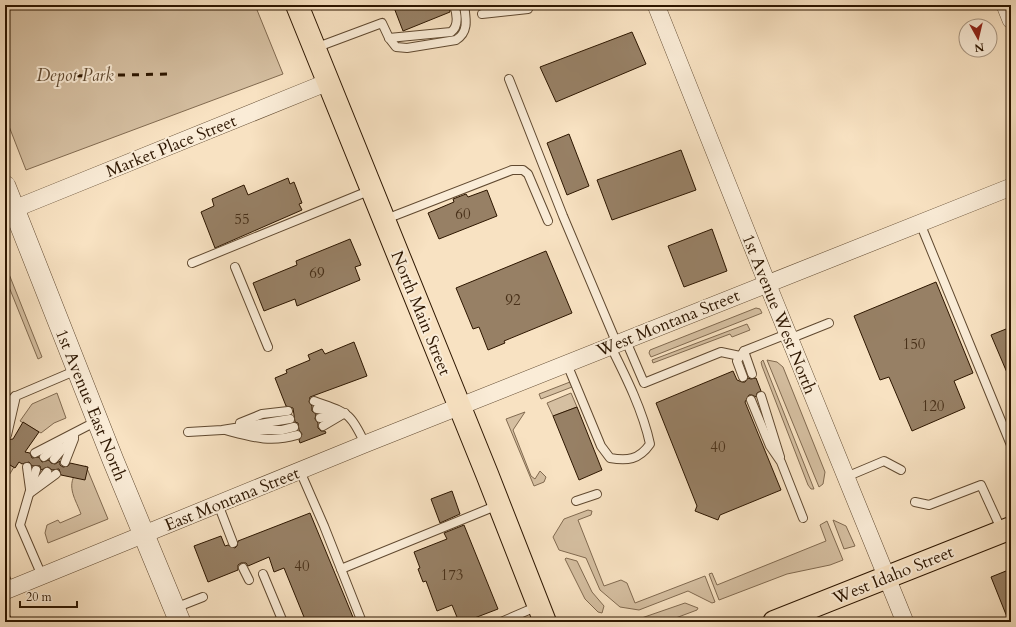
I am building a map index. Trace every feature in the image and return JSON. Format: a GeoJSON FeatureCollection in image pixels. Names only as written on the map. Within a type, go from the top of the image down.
{"type":"FeatureCollection","features":[{"type":"Feature","properties":{"kind":"main road","name":"North Main Street"},"geometry":{"type":"LineString","coordinates":[[297,5],[541,614]]}},
{"type":"Feature","properties":{"kind":"main road","name":"West Idaho Street"},"geometry":{"type":"LineString","coordinates":[[774,622],[887,579],[1007,530]]}},
{"type":"Feature","properties":{"kind":"street","name":"1st Avenue West North"},"geometry":{"type":"LineString","coordinates":[[656,5],[788,337],[904,622]]}},
{"type":"Feature","properties":{"kind":"street"},"geometry":{"type":"LineString","coordinates":[[1005,5],[1011,20]]}},
{"type":"Feature","properties":{"kind":"street","name":"Market Place Street"},"geometry":{"type":"LineString","coordinates":[[10,210],[328,82]]}},
{"type":"Feature","properties":{"kind":"street","name":"1st Avenue East North"},"geometry":{"type":"LineString","coordinates":[[5,186],[10,210],[78,370],[177,615]]}},
{"type":"Feature","properties":{"kind":"street","name":"West Montana Street"},"geometry":{"type":"LineString","coordinates":[[458,407],[1011,187]]}},
{"type":"Feature","properties":{"kind":"street","name":"East Montana Street"},"geometry":{"type":"LineString","coordinates":[[7,585],[42,576],[458,407]]}},
{"type":"Feature","properties":{"kind":"lane"},"geometry":{"type":"LineString","coordinates":[[389,38],[451,32],[455,29],[457,22],[454,5]]}},
{"type":"Feature","properties":{"kind":"lane"},"geometry":{"type":"LineString","coordinates":[[314,48],[382,23],[389,38],[396,47],[407,48],[456,40],[462,36],[466,29],[467,21],[464,5]]}},
{"type":"Feature","properties":{"kind":"lane"},"geometry":{"type":"LineString","coordinates":[[482,14],[528,9],[526,5]]}},
{"type":"Feature","properties":{"kind":"lane"},"geometry":{"type":"LineString","coordinates":[[509,79],[563,216],[618,344],[631,391],[650,444],[644,453],[626,461],[610,458],[601,446],[567,364]]}},
{"type":"Feature","properties":{"kind":"lane"},"geometry":{"type":"LineString","coordinates":[[383,220],[512,170],[523,170],[528,174],[548,221]]}},
{"type":"Feature","properties":{"kind":"lane"},"geometry":{"type":"LineString","coordinates":[[192,263],[371,190]]}},
{"type":"Feature","properties":{"kind":"lane"},"geometry":{"type":"LineString","coordinates":[[920,223],[1011,445]]}},
{"type":"Feature","properties":{"kind":"lane"},"geometry":{"type":"LineString","coordinates":[[235,267],[268,347]]}},
{"type":"Feature","properties":{"kind":"lane"},"geometry":{"type":"LineString","coordinates":[[618,344],[644,383],[721,352],[742,353],[829,323]]}},
{"type":"Feature","properties":{"kind":"lane"},"geometry":{"type":"LineString","coordinates":[[742,353],[752,374]]}},
{"type":"Feature","properties":{"kind":"lane"},"geometry":{"type":"LineString","coordinates":[[742,353],[737,361],[743,377]]}},
{"type":"Feature","properties":{"kind":"lane"},"geometry":{"type":"LineString","coordinates":[[5,404],[16,396],[78,370]]}},
{"type":"Feature","properties":{"kind":"lane"},"geometry":{"type":"LineString","coordinates":[[5,408],[16,396]]}},
{"type":"Feature","properties":{"kind":"lane"},"geometry":{"type":"LineString","coordinates":[[5,416],[16,396]]}},
{"type":"Feature","properties":{"kind":"lane"},"geometry":{"type":"LineString","coordinates":[[7,435],[16,396]]}},
{"type":"Feature","properties":{"kind":"lane"},"geometry":{"type":"LineString","coordinates":[[761,396],[777,443],[781,462],[803,518]]}},
{"type":"Feature","properties":{"kind":"lane"},"geometry":{"type":"LineString","coordinates":[[752,400],[770,446],[781,462]]}},
{"type":"Feature","properties":{"kind":"lane"},"geometry":{"type":"LineString","coordinates":[[314,401],[345,413],[355,422],[365,444]]}},
{"type":"Feature","properties":{"kind":"lane"},"geometry":{"type":"LineString","coordinates":[[317,409],[345,413]]}},
{"type":"Feature","properties":{"kind":"lane"},"geometry":{"type":"LineString","coordinates":[[322,422],[345,413]]}},
{"type":"Feature","properties":{"kind":"lane"},"geometry":{"type":"LineString","coordinates":[[222,430],[289,415]]}},
{"type":"Feature","properties":{"kind":"lane"},"geometry":{"type":"LineString","coordinates":[[35,453],[98,421]]}},
{"type":"Feature","properties":{"kind":"lane"},"geometry":{"type":"LineString","coordinates":[[188,432],[222,430],[282,430],[294,427]]}},
{"type":"Feature","properties":{"kind":"lane"},"geometry":{"type":"LineString","coordinates":[[222,430],[264,440],[284,439],[297,436]]}},
{"type":"Feature","properties":{"kind":"lane"},"geometry":{"type":"LineString","coordinates":[[44,457],[77,432]]}},
{"type":"Feature","properties":{"kind":"lane"},"geometry":{"type":"LineString","coordinates":[[54,459],[77,432]]}},
{"type":"Feature","properties":{"kind":"lane"},"geometry":{"type":"LineString","coordinates":[[64,462],[77,432]]}},
{"type":"Feature","properties":{"kind":"lane"},"geometry":{"type":"LineString","coordinates":[[846,478],[884,461],[901,470]]}},
{"type":"Feature","properties":{"kind":"lane"},"geometry":{"type":"LineString","coordinates":[[27,466],[30,493]]}},
{"type":"Feature","properties":{"kind":"lane"},"geometry":{"type":"LineString","coordinates":[[36,470],[20,525],[42,576]]}},
{"type":"Feature","properties":{"kind":"lane"},"geometry":{"type":"LineString","coordinates":[[300,471],[342,569],[362,622]]}},
{"type":"Feature","properties":{"kind":"lane"},"geometry":{"type":"LineString","coordinates":[[30,493],[47,472]]}},
{"type":"Feature","properties":{"kind":"lane"},"geometry":{"type":"LineString","coordinates":[[30,493],[56,474]]}},
{"type":"Feature","properties":{"kind":"lane"},"geometry":{"type":"LineString","coordinates":[[915,502],[929,505],[981,485],[1007,530]]}},
{"type":"Feature","properties":{"kind":"lane"},"geometry":{"type":"LineString","coordinates":[[576,501],[597,494]]}},
{"type":"Feature","properties":{"kind":"lane"},"geometry":{"type":"LineString","coordinates":[[218,504],[233,543]]}},
{"type":"Feature","properties":{"kind":"lane"},"geometry":{"type":"LineString","coordinates":[[342,569],[498,504]]}},
{"type":"Feature","properties":{"kind":"lane"},"geometry":{"type":"LineString","coordinates":[[244,568],[249,580]]}},
{"type":"Feature","properties":{"kind":"lane"},"geometry":{"type":"LineString","coordinates":[[263,574],[283,622]]}},
{"type":"Feature","properties":{"kind":"lane"},"geometry":{"type":"LineString","coordinates":[[177,615],[203,597]]}},
{"type":"Feature","properties":{"kind":"lane"},"geometry":{"type":"LineString","coordinates":[[501,622],[541,614]]}},
{"type":"Feature","properties":{"kind":"lane"},"geometry":{"type":"LineString","coordinates":[[5,616],[8,622]]}},
{"type":"Feature","properties":{"kind":"green space","name":"Depot Park"},"geometry":{"type":"Polygon","coordinates":[[[5,5],[255,5],[283,74],[26,170],[5,116],[5,5]]]}},
{"type":"Feature","properties":{"kind":"green space"},"geometry":{"type":"Polygon","coordinates":[[[5,264],[42,357],[38,359],[5,277],[5,264]]]}},
{"type":"Feature","properties":{"kind":"green space"},"geometry":{"type":"Polygon","coordinates":[[[756,308],[760,309],[762,313],[651,357],[649,353],[650,350],[756,308]]]}},
{"type":"Feature","properties":{"kind":"green space"},"geometry":{"type":"Polygon","coordinates":[[[747,324],[750,330],[732,337],[730,334],[653,363],[652,360],[747,324]]]}},
{"type":"Feature","properties":{"kind":"green space"},"geometry":{"type":"Polygon","coordinates":[[[763,360],[814,489],[811,489],[808,485],[762,366],[761,362],[763,360]]]}},
{"type":"Feature","properties":{"kind":"green space"},"geometry":{"type":"Polygon","coordinates":[[[767,360],[777,362],[783,367],[825,472],[823,484],[819,487],[767,360]]]}},
{"type":"Feature","properties":{"kind":"green space"},"geometry":{"type":"Polygon","coordinates":[[[570,382],[572,387],[541,399],[539,394],[570,382]]]}},
{"type":"Feature","properties":{"kind":"green space"},"geometry":{"type":"Polygon","coordinates":[[[57,393],[66,418],[54,423],[41,433],[20,421],[32,404],[57,393]]]}},
{"type":"Feature","properties":{"kind":"green space"},"geometry":{"type":"Polygon","coordinates":[[[571,393],[577,407],[553,416],[547,403],[571,393]]]}},
{"type":"Feature","properties":{"kind":"green space"},"geometry":{"type":"Polygon","coordinates":[[[525,412],[513,430],[531,476],[535,479],[540,471],[546,477],[544,482],[534,486],[506,419],[525,412]]]}},
{"type":"Feature","properties":{"kind":"green space"},"geometry":{"type":"Polygon","coordinates":[[[5,462],[14,467],[5,482],[5,462]]]}},
{"type":"Feature","properties":{"kind":"green space"},"geometry":{"type":"Polygon","coordinates":[[[86,466],[108,519],[48,543],[45,533],[47,525],[58,520],[60,523],[81,514],[73,494],[72,483],[77,472],[86,466]]]}},
{"type":"Feature","properties":{"kind":"green space"},"geometry":{"type":"Polygon","coordinates":[[[588,510],[592,511],[591,515],[578,520],[604,586],[621,580],[627,583],[635,603],[705,576],[715,602],[712,603],[688,591],[639,610],[620,607],[600,590],[586,558],[559,550],[553,537],[564,519],[588,510]]]}},
{"type":"Feature","properties":{"kind":"green space"},"geometry":{"type":"Polygon","coordinates":[[[833,520],[846,526],[855,546],[844,549],[833,520]]]}},
{"type":"Feature","properties":{"kind":"green space"},"geometry":{"type":"Polygon","coordinates":[[[827,521],[843,560],[830,565],[787,574],[719,600],[709,574],[712,573],[717,585],[826,541],[820,525],[827,521]]]}},
{"type":"Feature","properties":{"kind":"green space"},"geometry":{"type":"Polygon","coordinates":[[[565,559],[577,561],[592,592],[604,606],[602,613],[598,612],[585,599],[565,559]]]}},
{"type":"Feature","properties":{"kind":"green space"},"geometry":{"type":"Polygon","coordinates":[[[685,603],[698,608],[697,610],[665,622],[630,622],[685,603]]]}},
{"type":"Feature","properties":{"kind":"building"},"geometry":{"type":"Polygon","coordinates":[[[393,5],[449,5],[450,12],[403,31],[393,5]]]}},
{"type":"Feature","properties":{"kind":"building"},"geometry":{"type":"Polygon","coordinates":[[[632,32],[646,64],[556,102],[540,67],[632,32]]]}},
{"type":"Feature","properties":{"kind":"building"},"geometry":{"type":"Polygon","coordinates":[[[569,134],[589,186],[567,195],[547,143],[569,134]]]}},
{"type":"Feature","properties":{"kind":"building"},"geometry":{"type":"Polygon","coordinates":[[[681,150],[696,190],[612,220],[597,180],[681,150]]]}},
{"type":"Feature","properties":{"kind":"building"},"geometry":{"type":"Polygon","coordinates":[[[288,178],[290,184],[294,182],[302,203],[299,204],[302,210],[215,248],[201,212],[214,206],[212,199],[244,185],[248,195],[288,178]]]}},
{"type":"Feature","properties":{"kind":"building"},"geometry":{"type":"Polygon","coordinates":[[[487,190],[497,216],[439,239],[428,213],[454,202],[453,199],[466,194],[468,197],[487,190]]]}},
{"type":"Feature","properties":{"kind":"building"},"geometry":{"type":"Polygon","coordinates":[[[712,229],[727,271],[684,287],[668,246],[712,229]]]}},
{"type":"Feature","properties":{"kind":"building"},"geometry":{"type":"Polygon","coordinates":[[[350,239],[361,265],[355,267],[360,280],[297,306],[295,299],[264,311],[253,283],[297,265],[296,261],[350,239]]]}},
{"type":"Feature","properties":{"kind":"building"},"geometry":{"type":"Polygon","coordinates":[[[546,251],[572,313],[504,341],[505,343],[488,350],[479,327],[473,329],[456,288],[546,251]]]}},
{"type":"Feature","properties":{"kind":"building"},"geometry":{"type":"Polygon","coordinates":[[[936,282],[973,373],[954,381],[965,408],[912,431],[889,377],[880,380],[854,316],[936,282]]]}},
{"type":"Feature","properties":{"kind":"building"},"geometry":{"type":"Polygon","coordinates":[[[1011,327],[1011,382],[991,335],[1011,327]]]}},
{"type":"Feature","properties":{"kind":"building"},"geometry":{"type":"Polygon","coordinates":[[[354,342],[367,376],[310,397],[309,402],[312,406],[312,411],[316,414],[315,419],[318,423],[318,428],[326,433],[300,443],[299,440],[302,434],[299,430],[298,423],[295,422],[293,408],[286,406],[275,378],[287,373],[286,370],[310,360],[308,355],[322,349],[325,354],[354,342]]]}},
{"type":"Feature","properties":{"kind":"building"},"geometry":{"type":"Polygon","coordinates":[[[733,371],[737,380],[742,382],[745,382],[748,378],[756,378],[761,391],[757,393],[756,397],[749,395],[745,402],[781,490],[720,515],[718,520],[695,511],[697,506],[656,403],[733,371]]]}},
{"type":"Feature","properties":{"kind":"building"},"geometry":{"type":"Polygon","coordinates":[[[577,407],[602,470],[579,480],[553,416],[577,407]]]}},
{"type":"Feature","properties":{"kind":"building"},"geometry":{"type":"Polygon","coordinates":[[[23,422],[39,432],[25,452],[30,453],[32,458],[39,457],[42,462],[49,460],[51,463],[55,464],[60,461],[60,465],[63,467],[68,466],[70,463],[88,467],[85,480],[61,475],[59,469],[52,470],[48,467],[41,470],[40,466],[32,466],[29,462],[22,464],[19,462],[15,468],[5,462],[5,440],[13,439],[23,422]]]}},
{"type":"Feature","properties":{"kind":"building"},"geometry":{"type":"Polygon","coordinates":[[[452,491],[460,514],[440,523],[431,499],[452,491]]]}},
{"type":"Feature","properties":{"kind":"building"},"geometry":{"type":"Polygon","coordinates":[[[310,513],[355,622],[306,622],[284,568],[274,572],[269,557],[248,566],[246,563],[241,563],[238,565],[238,570],[208,582],[194,546],[221,536],[225,546],[228,545],[235,548],[238,541],[310,513]]]}},
{"type":"Feature","properties":{"kind":"building"},"geometry":{"type":"Polygon","coordinates":[[[464,525],[498,609],[464,622],[459,622],[452,605],[437,611],[426,581],[423,582],[414,552],[447,539],[444,533],[464,525]]]}},
{"type":"Feature","properties":{"kind":"building"},"geometry":{"type":"Polygon","coordinates":[[[1011,569],[1011,622],[1009,622],[991,577],[1011,569]]]}},
{"type":"Feature","properties":{"kind":"railway"},"geometry":{"type":"LineString","coordinates":[[76,76],[170,74]]}}]}
